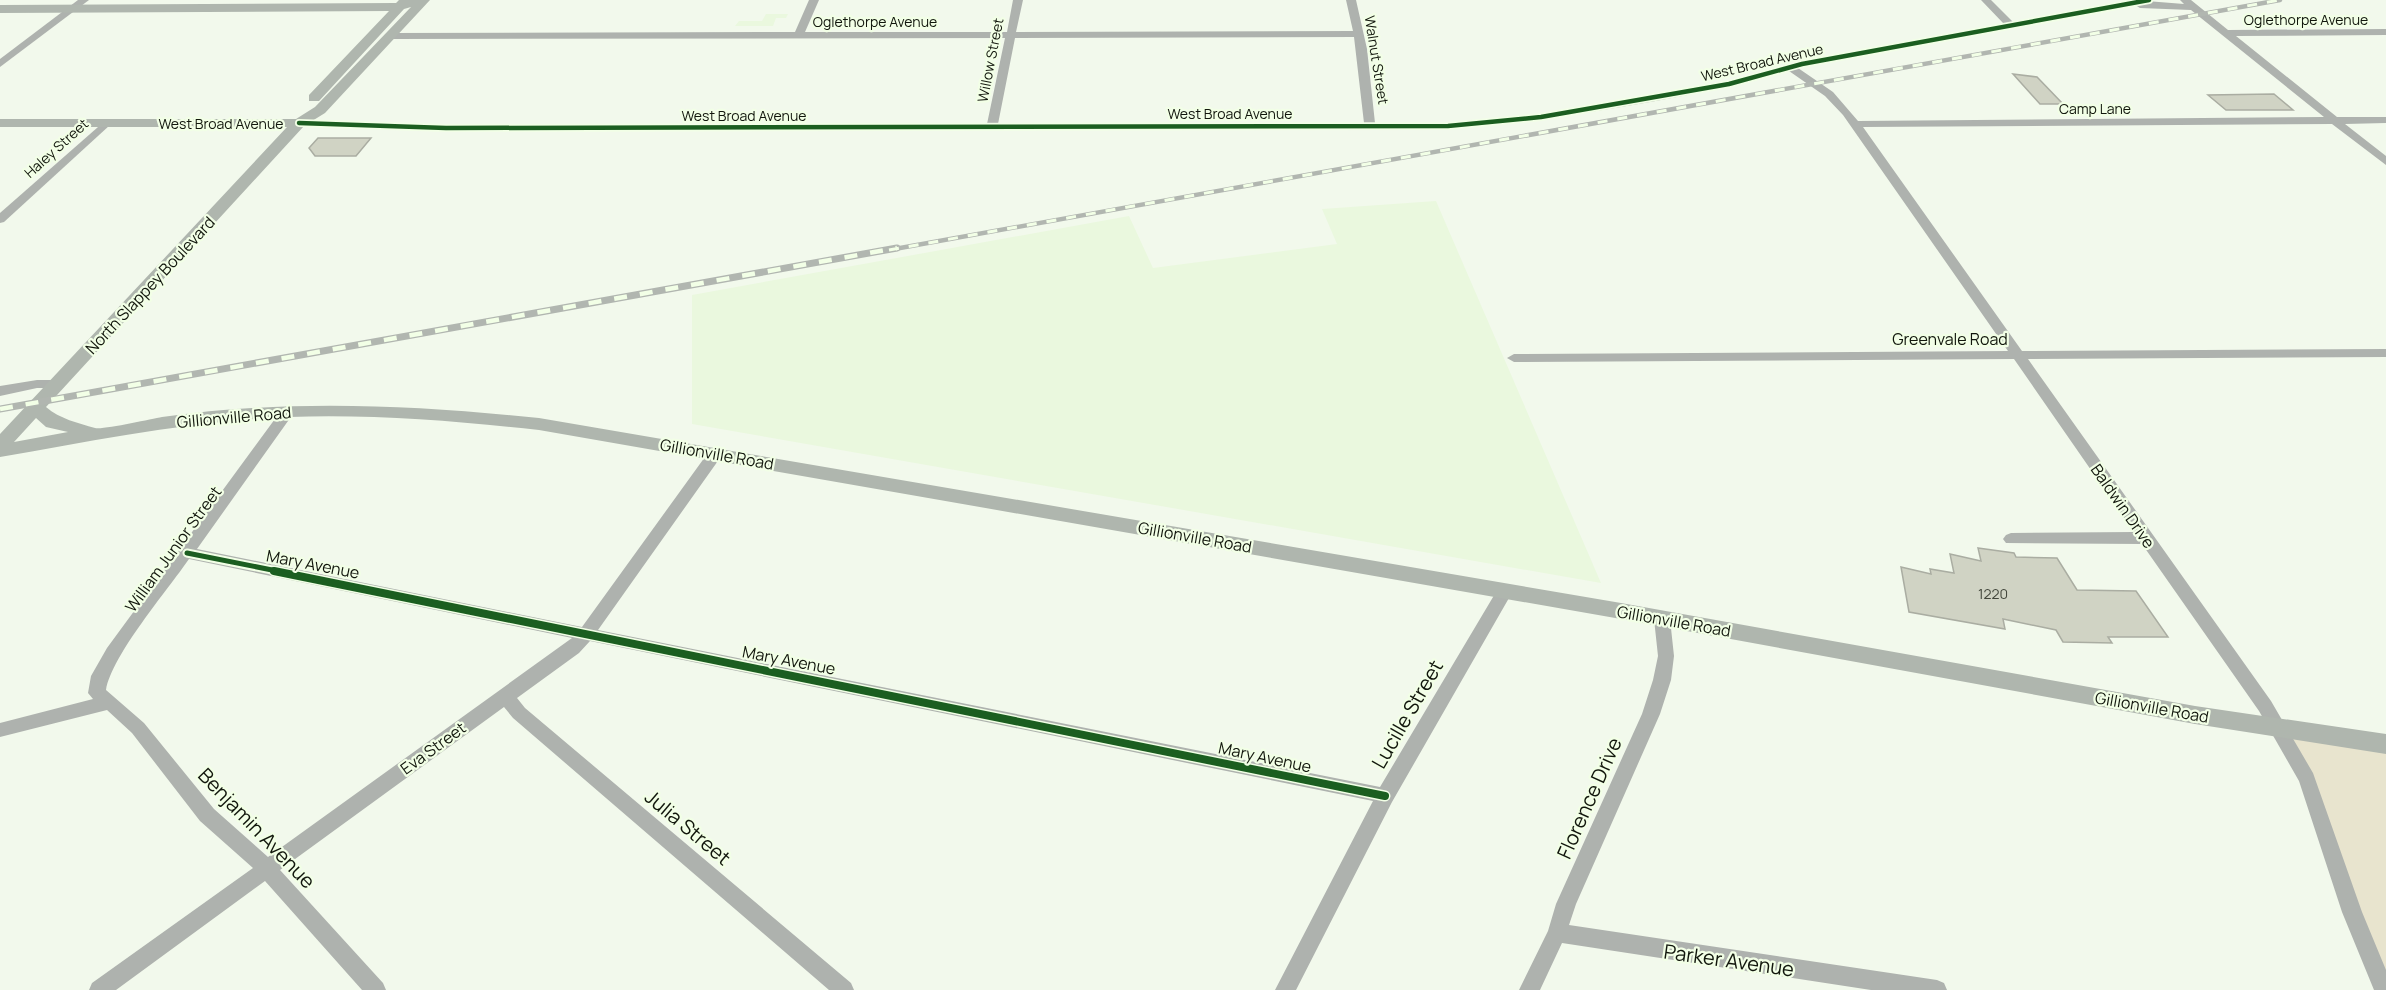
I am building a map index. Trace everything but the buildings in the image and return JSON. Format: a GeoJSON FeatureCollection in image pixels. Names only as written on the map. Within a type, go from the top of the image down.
{"type":"FeatureCollection","features":[{"type":"Feature","properties":{"kind":"main road"},"geometry":{"type":"LineString","coordinates":[[404,12],[417,0]]}},
{"type":"Feature","properties":{"kind":"main road"},"geometry":{"type":"LineString","coordinates":[[0,9],[404,12],[424,0]]}},
{"type":"Feature","properties":{"kind":"main road","name":"North Slappey Boulevard"},"geometry":{"type":"LineString","coordinates":[[0,446],[299,123],[320,110],[392,36],[404,12]]}},
{"type":"Feature","properties":{"kind":"main road","name":"North Slappey Boulevard"},"geometry":{"type":"LineString","coordinates":[[299,123],[302,111],[404,12]]}},
{"type":"Feature","properties":{"kind":"main road","name":"West Broad Avenue"},"geometry":{"type":"LineString","coordinates":[[0,123],[299,123]]}},
{"type":"Feature","properties":{"kind":"main road"},"geometry":{"type":"LineString","coordinates":[[36,408],[53,423],[102,433]]}},
{"type":"Feature","properties":{"kind":"main road","name":"Gillionville Road"},"geometry":{"type":"LineString","coordinates":[[0,451],[198,419],[288,411],[380,411],[539,424],[1505,591],[2280,729],[2386,744]]}},
{"type":"Feature","properties":{"kind":"street"},"geometry":{"type":"LineString","coordinates":[[0,64],[84,0]]}},
{"type":"Feature","properties":{"kind":"street"},"geometry":{"type":"LineString","coordinates":[[798,34],[814,0]]}},
{"type":"Feature","properties":{"kind":"street","name":"Willow Street"},"geometry":{"type":"LineString","coordinates":[[992,127],[1018,0]]}},
{"type":"Feature","properties":{"kind":"street","name":"Walnut Street"},"geometry":{"type":"LineString","coordinates":[[1352,0],[1370,126]]}},
{"type":"Feature","properties":{"kind":"street"},"geometry":{"type":"LineString","coordinates":[[1986,0],[2011,26]]}},
{"type":"Feature","properties":{"kind":"street","name":"West Broad Avenue"},"geometry":{"type":"LineString","coordinates":[[299,123],[446,128],[1448,126],[1541,117],[1742,82],[1790,67],[2149,0]]}},
{"type":"Feature","properties":{"kind":"street"},"geometry":{"type":"LineString","coordinates":[[2189,3],[2386,162]]}},
{"type":"Feature","properties":{"kind":"street","name":"West Broad Avenue"},"geometry":{"type":"LineString","coordinates":[[2123,6],[2189,3]]}},
{"type":"Feature","properties":{"kind":"street","name":"Oglethorpe Avenue"},"geometry":{"type":"LineString","coordinates":[[2226,33],[2386,32]]}},
{"type":"Feature","properties":{"kind":"street","name":"Oglethorpe Avenue"},"geometry":{"type":"LineString","coordinates":[[392,36],[1358,34]]}},
{"type":"Feature","properties":{"kind":"street","name":"Baldwin Drive"},"geometry":{"type":"LineString","coordinates":[[1790,67],[1829,94],[1854,124],[2280,729],[2307,779],[2352,912],[2384,990]]}},
{"type":"Feature","properties":{"kind":"street"},"geometry":{"type":"LineString","coordinates":[[2336,121],[2386,120]]}},
{"type":"Feature","properties":{"kind":"street","name":"Camp Lane"},"geometry":{"type":"LineString","coordinates":[[1854,124],[2336,121]]}},
{"type":"Feature","properties":{"kind":"street","name":"Haley Street"},"geometry":{"type":"LineString","coordinates":[[0,219],[106,123]]}},
{"type":"Feature","properties":{"kind":"street","name":"Greenvale Road"},"geometry":{"type":"LineString","coordinates":[[1514,358],[2386,353]]}},
{"type":"Feature","properties":{"kind":"street"},"geometry":{"type":"LineString","coordinates":[[0,391],[37,384],[58,384]]}},
{"type":"Feature","properties":{"kind":"street","name":"William Junior Street"},"geometry":{"type":"LineString","coordinates":[[110,702],[98,693],[100,676],[113,653],[288,411]]}},
{"type":"Feature","properties":{"kind":"street","name":"Eva Street"},"geometry":{"type":"LineString","coordinates":[[99,990],[573,648],[587,633],[715,454]]}},
{"type":"Feature","properties":{"kind":"street"},"geometry":{"type":"LineString","coordinates":[[2011,540],[2145,538]]}},
{"type":"Feature","properties":{"kind":"street","name":"Mary Avenue"},"geometry":{"type":"LineString","coordinates":[[187,553],[1386,796]]}},
{"type":"Feature","properties":{"kind":"street","name":"Lucille Street"},"geometry":{"type":"LineString","coordinates":[[1285,990],[1386,796],[1505,591]]}},
{"type":"Feature","properties":{"kind":"street","name":"Florence Drive"},"geometry":{"type":"LineString","coordinates":[[1529,990],[1557,933],[1566,904],[1657,697],[1666,656],[1662,619]]}},
{"type":"Feature","properties":{"kind":"street","name":"Julia Street"},"geometry":{"type":"LineString","coordinates":[[506,696],[519,713],[844,990]]}},
{"type":"Feature","properties":{"kind":"street"},"geometry":{"type":"LineString","coordinates":[[0,730],[110,702]]}},
{"type":"Feature","properties":{"kind":"street","name":"Benjamin Avenue"},"geometry":{"type":"LineString","coordinates":[[110,702],[138,728],[207,815],[266,868],[376,990]]}},
{"type":"Feature","properties":{"kind":"street","name":"Parker Avenue"},"geometry":{"type":"LineString","coordinates":[[1557,933],[1937,990]]}},
{"type":"Feature","properties":{"kind":"shaded area"},"geometry":{"type":"Polygon","coordinates":[[[766,14],[788,14],[786,18],[776,18],[773,26],[735,26],[739,21],[762,21],[766,14]]]}},
{"type":"Feature","properties":{"kind":"shaded area"},"geometry":{"type":"Polygon","coordinates":[[[1436,201],[1601,583],[692,424],[692,295],[1129,216],[1153,268],[1337,244],[1322,209],[1436,201]]]}},
{"type":"Feature","properties":{"kind":"shaded area"},"geometry":{"type":"Polygon","coordinates":[[[2282,731],[2386,745],[2386,990],[2282,731]]]}},
{"type":"Feature","properties":{"kind":"railway"},"geometry":{"type":"LineString","coordinates":[[889,250],[2280,0]]}},
{"type":"Feature","properties":{"kind":"railway"},"geometry":{"type":"LineString","coordinates":[[0,409],[897,248]]}},
{"type":"Feature","properties":{"kind":"cycle path"},"geometry":{"type":"LineString","coordinates":[[299,123],[446,128],[1448,126],[1541,117],[1729,84],[1802,64],[2149,0]]}},
{"type":"Feature","properties":{"kind":"cycle path"},"geometry":{"type":"LineString","coordinates":[[187,553],[1385,796]]}}]}
